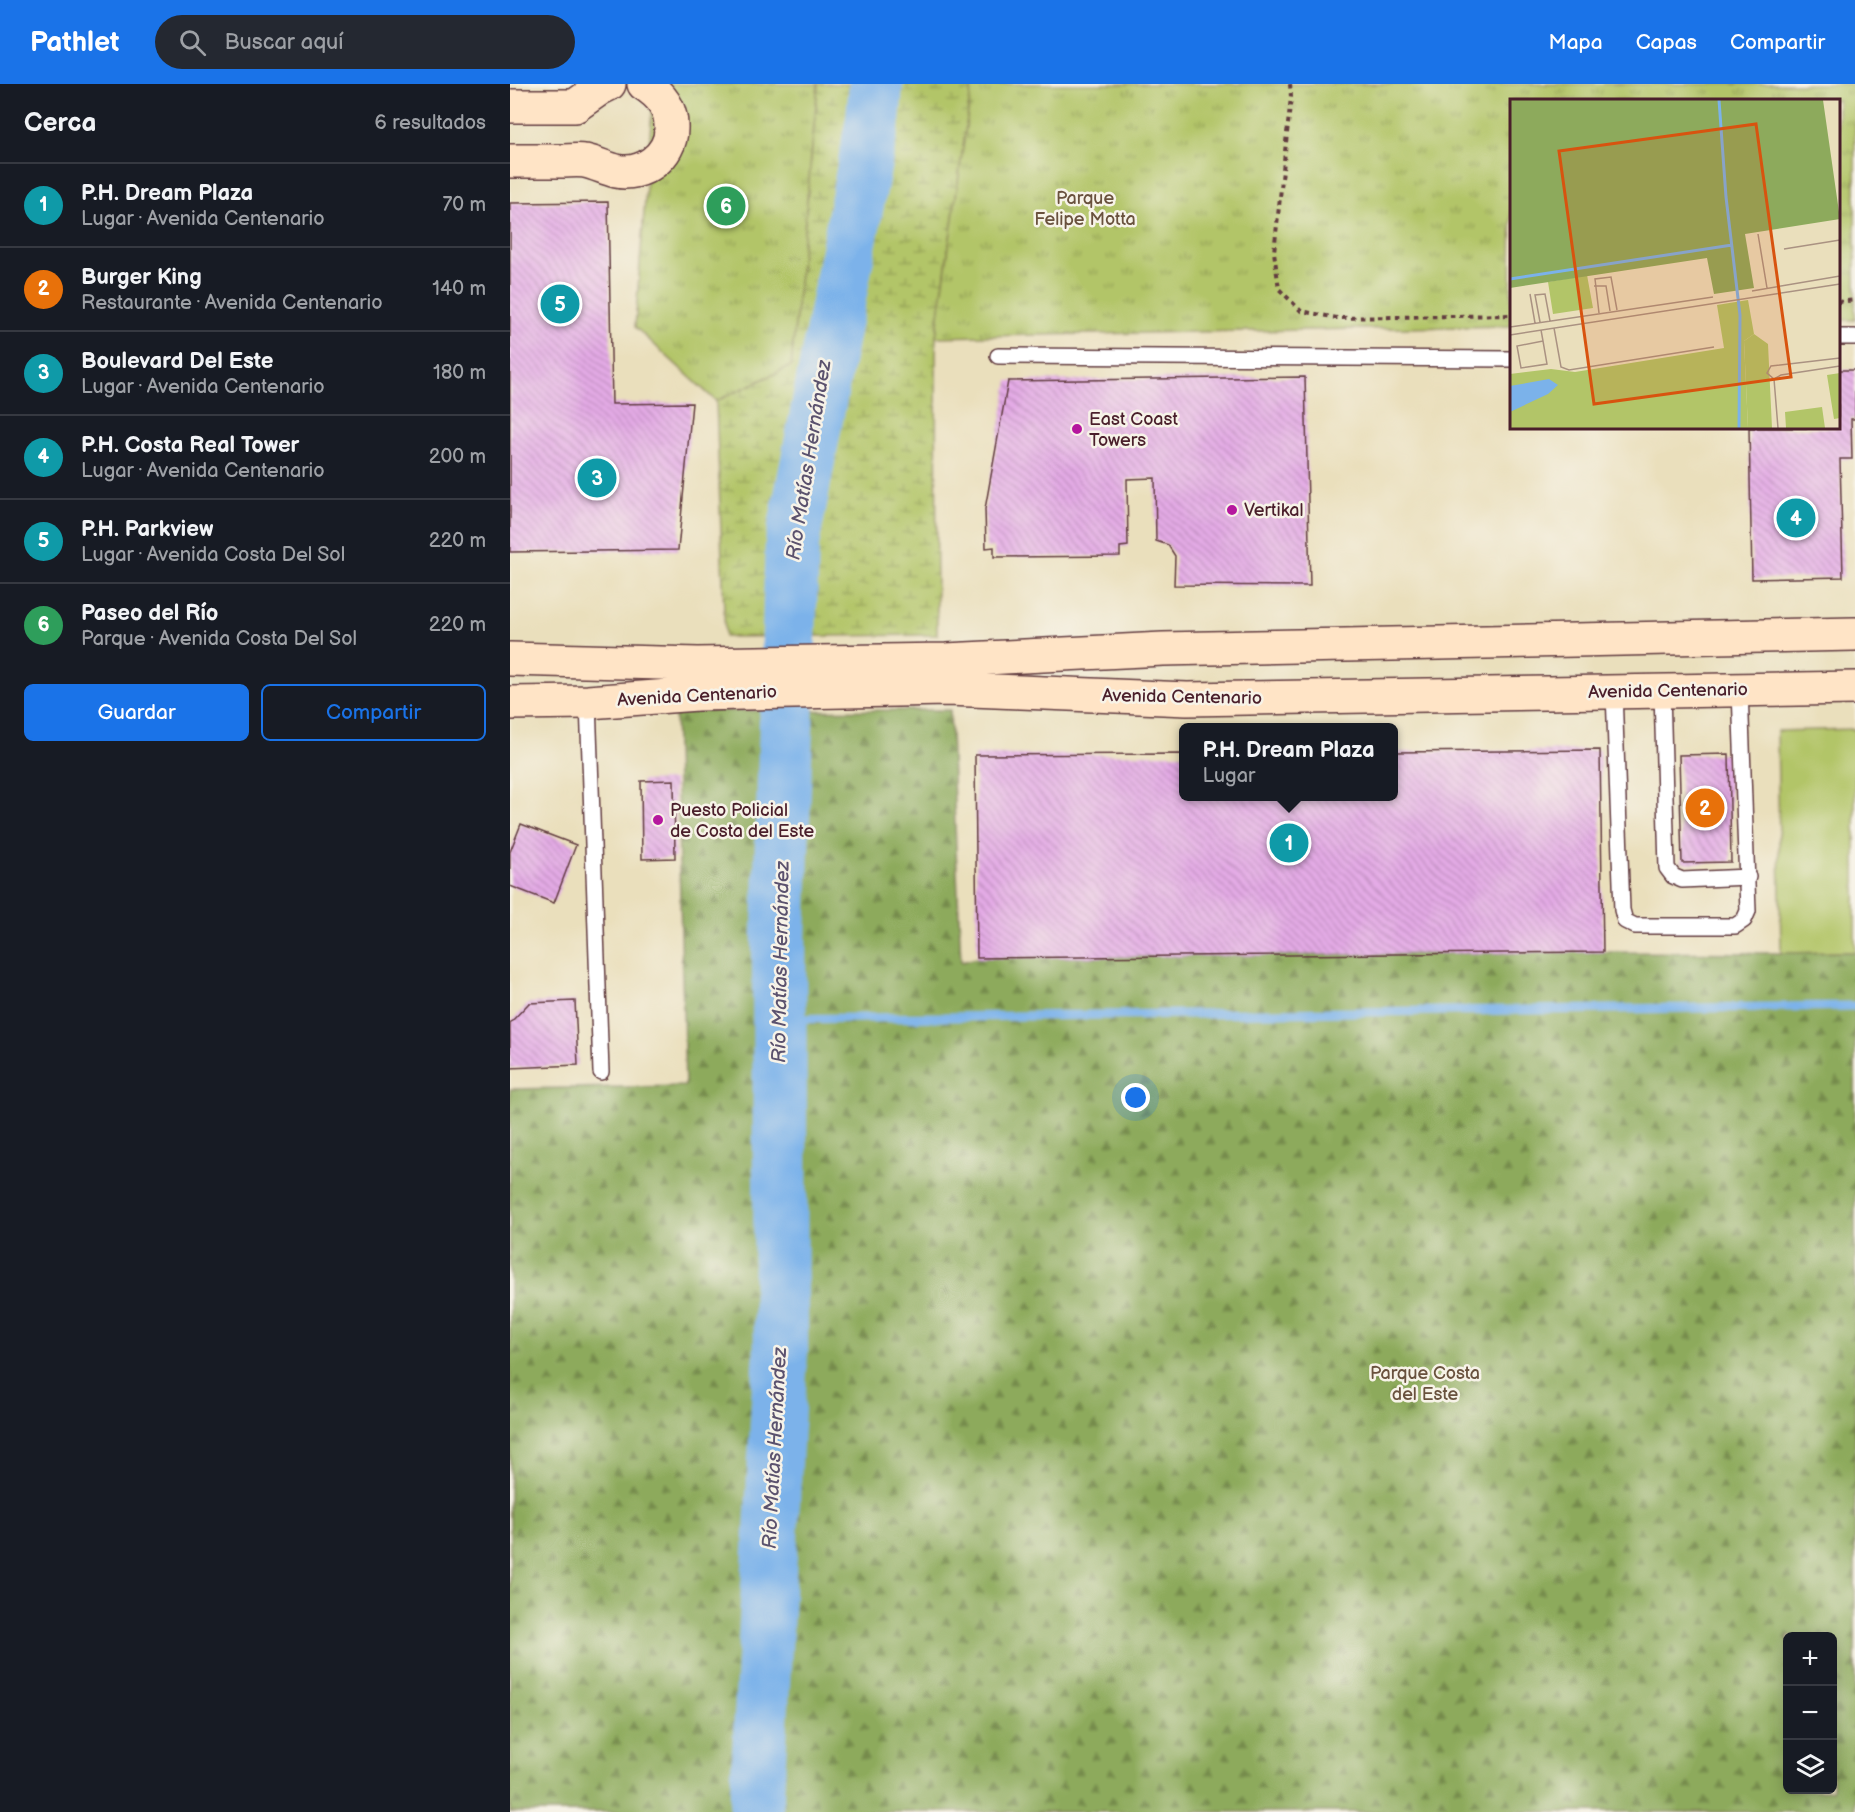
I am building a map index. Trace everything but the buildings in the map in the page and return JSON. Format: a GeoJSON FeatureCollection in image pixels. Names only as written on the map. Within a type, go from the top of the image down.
{"type":"FeatureCollection","features":[{"type":"Feature","properties":{"kind":"main road"},"geometry":{"type":"LineString","coordinates":[[510,106],[575,106],[609,84]]}},
{"type":"Feature","properties":{"kind":"main road"},"geometry":{"type":"LineString","coordinates":[[510,161],[584,161],[617,171],[632,172],[646,167],[667,147],[671,132],[671,117],[666,104],[656,92],[644,84]]}},
{"type":"Feature","properties":{"kind":"main road","name":"Avenida Centenario"},"geometry":{"type":"LineString","coordinates":[[510,658],[698,679],[947,674],[1163,649],[1855,634]]}},
{"type":"Feature","properties":{"kind":"main road","name":"Avenida Centenario"},"geometry":{"type":"LineString","coordinates":[[947,674],[1187,699],[1855,688]]}},
{"type":"Feature","properties":{"kind":"main road","name":"Avenida Centenario"},"geometry":{"type":"LineString","coordinates":[[510,703],[588,702],[698,679]]}},
{"type":"Feature","properties":{"kind":"lane"},"geometry":{"type":"LineString","coordinates":[[998,356],[1510,359]]}},
{"type":"Feature","properties":{"kind":"lane"},"geometry":{"type":"LineString","coordinates":[[1614,692],[1622,910],[1625,921],[1635,926],[1735,926],[1744,920],[1748,911],[1740,690]]}},
{"type":"Feature","properties":{"kind":"lane"},"geometry":{"type":"LineString","coordinates":[[1662,692],[1667,868],[1673,876],[1682,880],[1748,877]]}},
{"type":"Feature","properties":{"kind":"lane"},"geometry":{"type":"LineString","coordinates":[[588,702],[601,1072]]}},
{"type":"Feature","properties":{"kind":"path"},"geometry":{"type":"LineString","coordinates":[[1290,84],[1291,97],[1274,252],[1279,289],[1301,310],[1337,318],[1510,315]]}},
{"type":"Feature","properties":{"kind":"path"},"geometry":{"type":"LineString","coordinates":[[1840,302],[1855,300]]}},
{"type":"Feature","properties":{"kind":"green space"},"geometry":{"type":"Polygon","coordinates":[[[654,84],[818,84],[791,366],[716,401],[635,327],[654,84]]]}},
{"type":"Feature","properties":{"kind":"green space"},"geometry":{"type":"Polygon","coordinates":[[[818,84],[972,84],[936,337],[937,635],[725,637],[716,401],[791,366],[818,84]]]}},
{"type":"Feature","properties":{"kind":"green space","name":"Parque Felipe Motta"},"geometry":{"type":"Polygon","coordinates":[[[972,84],[1855,84],[1855,320],[1840,320],[1840,99],[1510,99],[1510,326],[936,337],[972,84]]]}},
{"type":"Feature","properties":{"kind":"green space","name":"Parque Costa del Este"},"geometry":{"type":"Polygon","coordinates":[[[950,710],[961,962],[977,958],[1855,952],[1855,1812],[510,1812],[510,1089],[685,1086],[675,711],[950,710]]]}},
{"type":"Feature","properties":{"kind":"green space"},"geometry":{"type":"Polygon","coordinates":[[[1855,729],[1855,952],[1781,953],[1777,731],[1855,729]]]}},
{"type":"Feature","properties":{"kind":"waterway","name":"Río Matías Hernández"},"geometry":{"type":"LineString","coordinates":[[756,1812],[781,1350],[779,936],[792,544],[873,120],[876,84]]}},
{"type":"Feature","properties":{"kind":"waterway"},"geometry":{"type":"LineString","coordinates":[[779,1019],[1855,1006]]}},
{"type":"Feature","properties":{"kind":"place","name":"Paseo del Río"},"geometry":{"type":"Point","coordinates":[726,206]}},
{"type":"Feature","properties":{"kind":"place","name":"P.H. Parkview"},"geometry":{"type":"Point","coordinates":[560,304]}},
{"type":"Feature","properties":{"kind":"place","name":"East Coast Towers"},"geometry":{"type":"Point","coordinates":[1077,429]}},
{"type":"Feature","properties":{"kind":"place","name":"Boulevard Del Este"},"geometry":{"type":"Point","coordinates":[597,478]}},
{"type":"Feature","properties":{"kind":"place","name":"Vertikal"},"geometry":{"type":"Point","coordinates":[1232,510]}},
{"type":"Feature","properties":{"kind":"place","name":"P.H. Costa Real Tower"},"geometry":{"type":"Point","coordinates":[1796,518]}},
{"type":"Feature","properties":{"kind":"place","name":"Burger King"},"geometry":{"type":"Point","coordinates":[1705,808]}},
{"type":"Feature","properties":{"kind":"place","name":"Puesto Policial de Costa del Este"},"geometry":{"type":"Point","coordinates":[658,820]}},
{"type":"Feature","properties":{"kind":"place","name":"P.H. Dream Plaza"},"geometry":{"type":"Point","coordinates":[1289,843]}}]}
